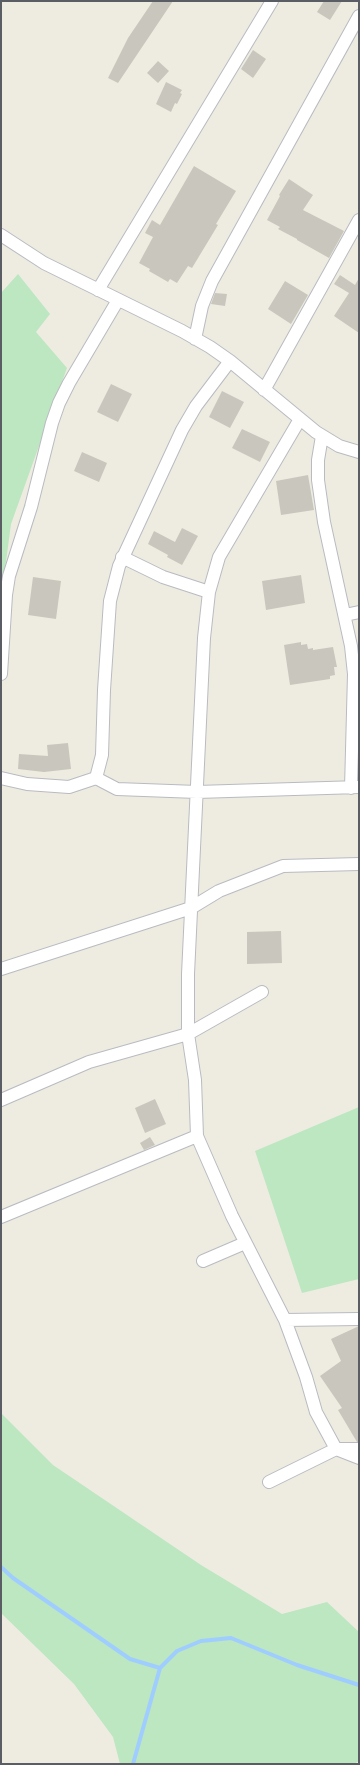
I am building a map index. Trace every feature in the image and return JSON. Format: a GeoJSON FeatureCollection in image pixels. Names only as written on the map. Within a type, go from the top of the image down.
{"type":"FeatureCollection","features":[{"type":"Feature","properties":{"kind":"street"},"geometry":{"type":"LineString","coordinates":[[98,290],[272,1]]}},
{"type":"Feature","properties":{"kind":"street"},"geometry":{"type":"LineString","coordinates":[[195,339],[202,306],[212,281],[359,16]]}},
{"type":"Feature","properties":{"kind":"street"},"geometry":{"type":"LineString","coordinates":[[264,390],[359,220]]}},
{"type":"Feature","properties":{"kind":"street"},"geometry":{"type":"LineString","coordinates":[[1,235],[44,263],[195,339],[230,361],[322,436],[339,446],[359,452]]}},
{"type":"Feature","properties":{"kind":"street"},"geometry":{"type":"LineString","coordinates":[[1,674],[6,595],[9,576],[31,507],[52,424],[59,403],[69,383],[118,300]]}},
{"type":"Feature","properties":{"kind":"street"},"geometry":{"type":"LineString","coordinates":[[96,778],[102,755],[104,690],[110,601],[113,584],[122,557],[182,430],[196,406],[230,361]]}},
{"type":"Feature","properties":{"kind":"street"},"geometry":{"type":"LineString","coordinates":[[300,419],[219,557],[209,592],[204,638],[191,908],[188,974],[188,1034],[195,1080],[197,1136],[245,1243],[285,1320],[306,1377],[316,1412],[336,1449],[359,1458]]}},
{"type":"Feature","properties":{"kind":"street"},"geometry":{"type":"LineString","coordinates":[[1,778],[27,784],[70,788],[96,778],[117,788],[197,792],[355,788],[354,674],[351,646],[324,522],[318,480],[318,460],[322,436]]}},
{"type":"Feature","properties":{"kind":"street"},"geometry":{"type":"LineString","coordinates":[[122,557],[163,578],[209,592]]}},
{"type":"Feature","properties":{"kind":"street"},"geometry":{"type":"LineString","coordinates":[[345,615],[359,612]]}},
{"type":"Feature","properties":{"kind":"street"},"geometry":{"type":"LineString","coordinates":[[1,969],[191,908],[219,891],[283,866],[359,864]]}},
{"type":"Feature","properties":{"kind":"street"},"geometry":{"type":"LineString","coordinates":[[1,1100],[89,1062],[188,1034],[262,992]]}},
{"type":"Feature","properties":{"kind":"street"},"geometry":{"type":"LineString","coordinates":[[1,1217],[2,1218],[197,1136]]}},
{"type":"Feature","properties":{"kind":"street"},"geometry":{"type":"LineString","coordinates":[[203,1261],[245,1243]]}},
{"type":"Feature","properties":{"kind":"street"},"geometry":{"type":"LineString","coordinates":[[285,1320],[359,1319]]}},
{"type":"Feature","properties":{"kind":"street"},"geometry":{"type":"LineString","coordinates":[[269,1482],[336,1449],[359,1449]]}},
{"type":"Feature","properties":{"kind":"green space"},"geometry":{"type":"Polygon","coordinates":[[[18,274],[50,314],[36,332],[67,368],[11,524],[1,599],[1,293],[18,274]]]}},
{"type":"Feature","properties":{"kind":"green space"},"geometry":{"type":"Polygon","coordinates":[[[359,1107],[359,1279],[302,1293],[255,1151],[359,1107]]]}},
{"type":"Feature","properties":{"kind":"green space"},"geometry":{"type":"Polygon","coordinates":[[[1,1413],[53,1465],[201,1565],[282,1614],[327,1602],[359,1632],[359,1761],[354,1764],[120,1764],[113,1737],[74,1684],[1,1613],[1,1413]]]}},
{"type":"Feature","properties":{"kind":"building"},"geometry":{"type":"Polygon","coordinates":[[[153,1],[173,1],[118,83],[108,78],[128,38],[153,1]]]}},
{"type":"Feature","properties":{"kind":"building"},"geometry":{"type":"Polygon","coordinates":[[[324,1],[342,1],[330,20],[317,12],[324,1]]]}},
{"type":"Feature","properties":{"kind":"building"},"geometry":{"type":"Polygon","coordinates":[[[253,50],[266,59],[253,78],[241,69],[253,50]]]}},
{"type":"Feature","properties":{"kind":"building"},"geometry":{"type":"Polygon","coordinates":[[[158,61],[169,71],[158,83],[147,73],[158,61]]]}},
{"type":"Feature","properties":{"kind":"building"},"geometry":{"type":"Polygon","coordinates":[[[166,82],[182,90],[180,93],[182,94],[177,104],[175,103],[171,112],[156,104],[166,82]]]}},
{"type":"Feature","properties":{"kind":"building"},"geometry":{"type":"Polygon","coordinates":[[[194,166],[236,191],[216,224],[218,225],[192,268],[188,266],[177,283],[170,279],[168,282],[149,271],[150,269],[139,263],[153,237],[145,233],[152,220],[160,225],[194,166]]]}},
{"type":"Feature","properties":{"kind":"building"},"geometry":{"type":"Polygon","coordinates":[[[289,179],[313,195],[303,210],[344,231],[329,258],[278,229],[280,227],[267,220],[280,196],[279,195],[289,179]]]}},
{"type":"Feature","properties":{"kind":"building"},"geometry":{"type":"Polygon","coordinates":[[[340,275],[355,285],[359,278],[359,333],[334,316],[349,293],[334,284],[340,275]]]}},
{"type":"Feature","properties":{"kind":"building"},"geometry":{"type":"Polygon","coordinates":[[[285,281],[308,295],[291,324],[268,309],[285,281]]]}},
{"type":"Feature","properties":{"kind":"building"},"geometry":{"type":"Polygon","coordinates":[[[215,293],[227,294],[225,306],[211,304],[215,293]]]}},
{"type":"Feature","properties":{"kind":"building"},"geometry":{"type":"Polygon","coordinates":[[[111,384],[132,394],[118,422],[97,412],[111,384]]]}},
{"type":"Feature","properties":{"kind":"building"},"geometry":{"type":"Polygon","coordinates":[[[222,391],[244,402],[230,428],[209,417],[222,391]]]}},
{"type":"Feature","properties":{"kind":"building"},"geometry":{"type":"Polygon","coordinates":[[[242,429],[270,442],[260,462],[232,448],[242,429]]]}},
{"type":"Feature","properties":{"kind":"building"},"geometry":{"type":"Polygon","coordinates":[[[82,452],[107,463],[99,482],[74,471],[82,452]]]}},
{"type":"Feature","properties":{"kind":"building"},"geometry":{"type":"Polygon","coordinates":[[[308,475],[314,510],[281,515],[276,481],[308,475]]]}},
{"type":"Feature","properties":{"kind":"building"},"geometry":{"type":"Polygon","coordinates":[[[182,528],[198,536],[182,565],[148,544],[154,531],[175,542],[182,528]]]}},
{"type":"Feature","properties":{"kind":"building"},"geometry":{"type":"Polygon","coordinates":[[[301,575],[305,603],[266,610],[262,581],[301,575]]]}},
{"type":"Feature","properties":{"kind":"building"},"geometry":{"type":"Polygon","coordinates":[[[33,577],[61,581],[56,619],[28,615],[33,577]]]}},
{"type":"Feature","properties":{"kind":"building"},"geometry":{"type":"Polygon","coordinates":[[[301,642],[301,645],[307,644],[308,649],[313,648],[313,650],[333,647],[337,667],[334,667],[335,675],[330,676],[330,679],[290,685],[284,645],[301,642]]]}},
{"type":"Feature","properties":{"kind":"building"},"geometry":{"type":"Polygon","coordinates":[[[68,743],[71,769],[44,772],[18,769],[19,754],[48,756],[47,745],[68,743]]]}},
{"type":"Feature","properties":{"kind":"building"},"geometry":{"type":"Polygon","coordinates":[[[281,931],[282,963],[247,964],[247,932],[281,931]]]}},
{"type":"Feature","properties":{"kind":"building"},"geometry":{"type":"Polygon","coordinates":[[[155,1099],[166,1124],[145,1133],[135,1108],[155,1099]]]}},
{"type":"Feature","properties":{"kind":"building"},"geometry":{"type":"Polygon","coordinates":[[[150,1137],[155,1145],[144,1150],[140,1143],[150,1137]]]}},
{"type":"Feature","properties":{"kind":"building"},"geometry":{"type":"Polygon","coordinates":[[[359,1326],[359,1442],[357,1442],[338,1410],[342,1408],[320,1376],[341,1361],[331,1339],[359,1326]]]}},
{"type":"Feature","properties":{"kind":"waterway"},"geometry":{"type":"LineString","coordinates":[[1,1567],[13,1578],[130,1659],[160,1668]]}},
{"type":"Feature","properties":{"kind":"waterway"},"geometry":{"type":"LineString","coordinates":[[133,1764],[160,1668],[177,1651],[201,1641],[231,1638],[297,1665],[359,1685]]}}]}
